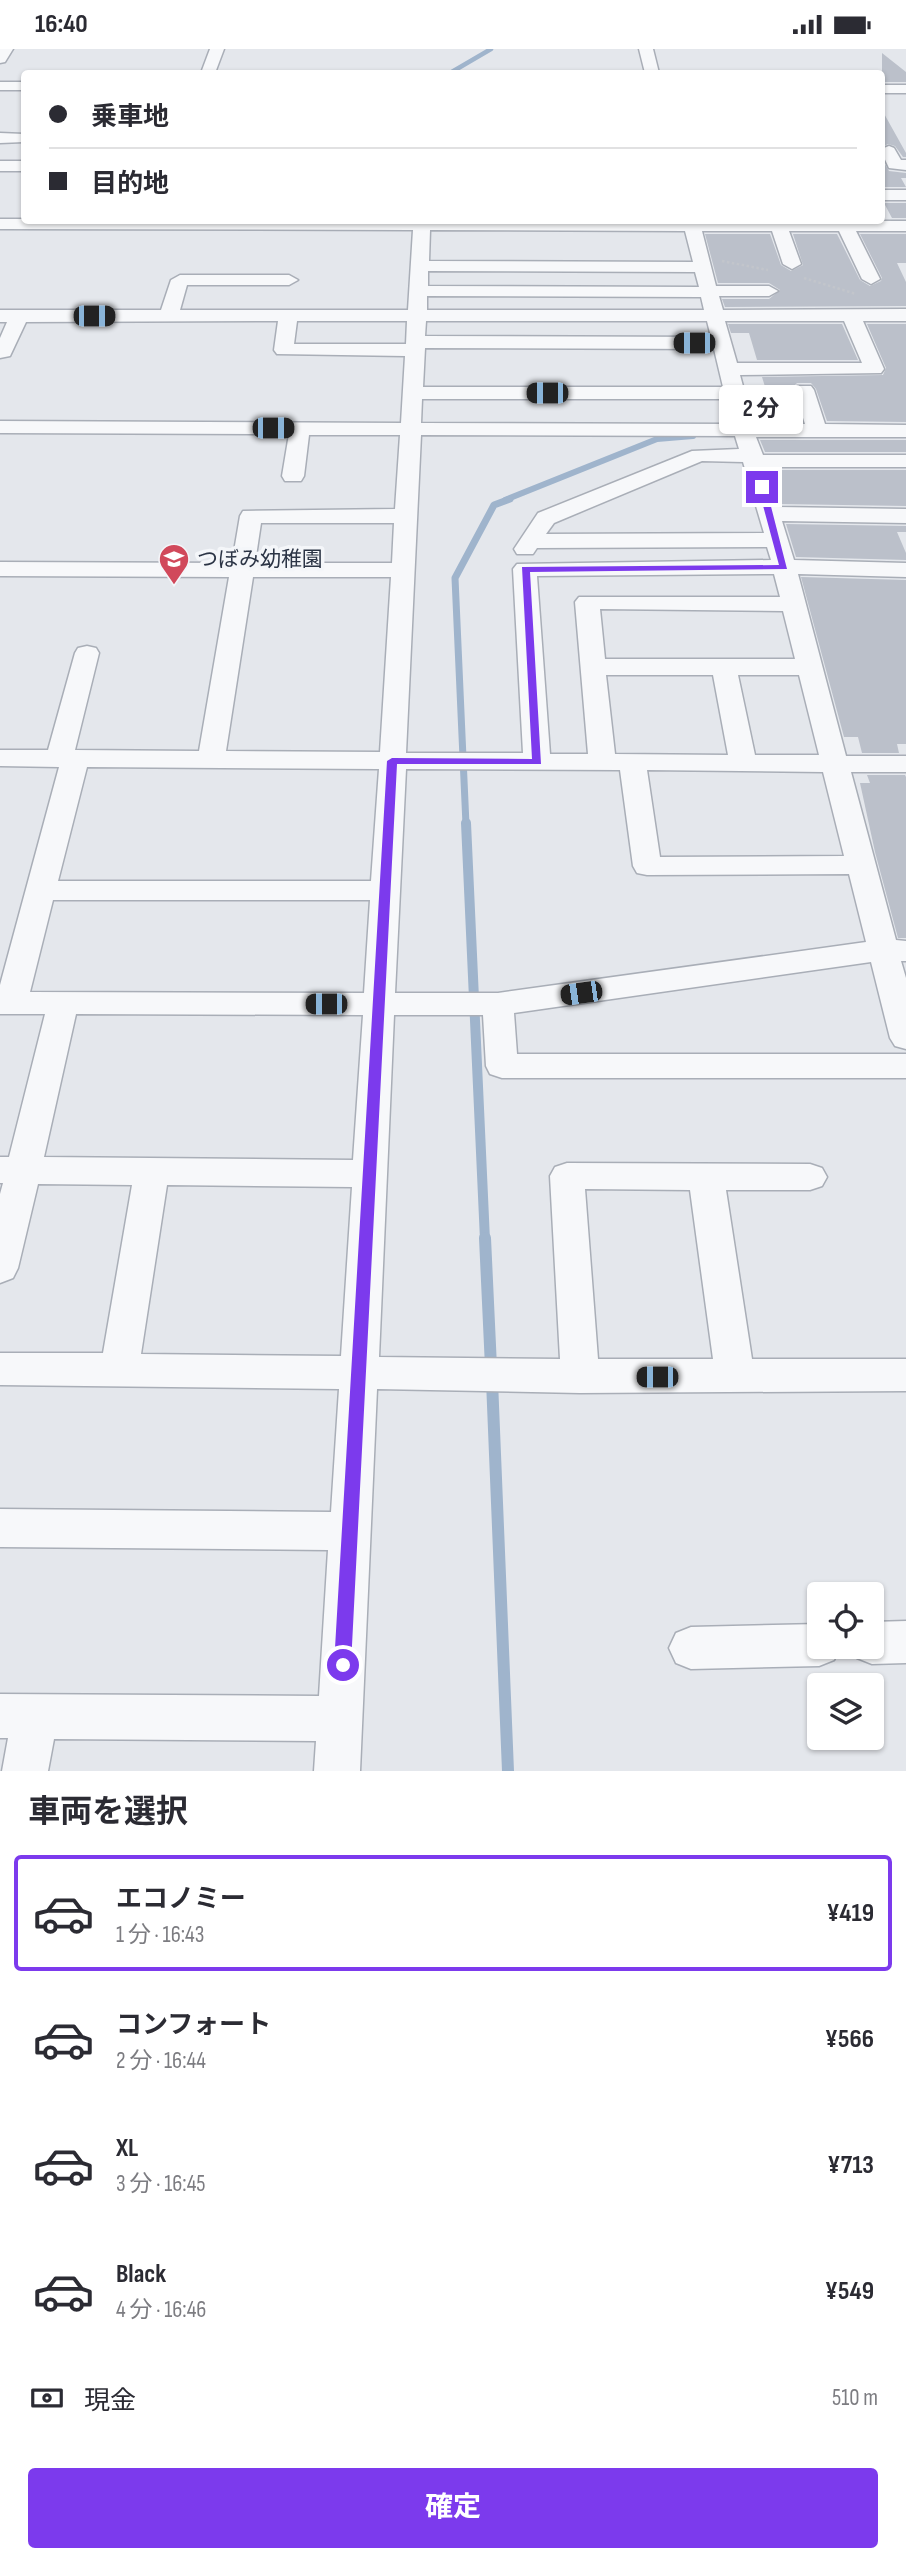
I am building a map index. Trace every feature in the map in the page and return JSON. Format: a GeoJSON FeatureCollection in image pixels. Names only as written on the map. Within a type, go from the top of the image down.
{"type":"FeatureCollection","features":[{"type":"Feature","properties":{"kind":"street"},"geometry":{"type":"LineString","coordinates":[[0,59],[6,49]]}},
{"type":"Feature","properties":{"kind":"street"},"geometry":{"type":"LineString","coordinates":[[209,70],[217,49]]}},
{"type":"Feature","properties":{"kind":"street"},"geometry":{"type":"LineString","coordinates":[[646,49],[651,70]]}},
{"type":"Feature","properties":{"kind":"street"},"geometry":{"type":"LineString","coordinates":[[0,86],[21,86]]}},
{"type":"Feature","properties":{"kind":"street"},"geometry":{"type":"LineString","coordinates":[[885,89],[906,89]]}},
{"type":"Feature","properties":{"kind":"street"},"geometry":{"type":"LineString","coordinates":[[0,138],[21,138]]}},
{"type":"Feature","properties":{"kind":"street"},"geometry":{"type":"LineString","coordinates":[[888,151],[895,165],[906,165]]}},
{"type":"Feature","properties":{"kind":"street"},"geometry":{"type":"LineString","coordinates":[[0,166],[21,166]]}},
{"type":"Feature","properties":{"kind":"street"},"geometry":{"type":"LineString","coordinates":[[885,195],[906,195]]}},
{"type":"Feature","properties":{"kind":"street"},"geometry":{"type":"LineString","coordinates":[[0,224],[21,224]]}},
{"type":"Feature","properties":{"kind":"street"},"geometry":{"type":"LineString","coordinates":[[284,224],[422,226],[569,241],[703,267]]}},
{"type":"Feature","properties":{"kind":"street"},"geometry":{"type":"LineString","coordinates":[[288,315],[284,350],[417,313],[569,241],[685,224]]}},
{"type":"Feature","properties":{"kind":"street"},"geometry":{"type":"LineString","coordinates":[[692,224],[721,343],[770,514],[862,865],[895,950],[906,1038]]}},
{"type":"Feature","properties":{"kind":"street"},"geometry":{"type":"LineString","coordinates":[[721,224],[906,226]]}},
{"type":"Feature","properties":{"kind":"street"},"geometry":{"type":"LineString","coordinates":[[337,1771],[422,226]]}},
{"type":"Feature","properties":{"kind":"street"},"geometry":{"type":"LineString","coordinates":[[779,226],[792,264]]}},
{"type":"Feature","properties":{"kind":"street"},"geometry":{"type":"LineString","coordinates":[[845,226],[871,279]]}},
{"type":"Feature","properties":{"kind":"street"},"geometry":{"type":"LineString","coordinates":[[169,315],[180,280],[289,280]]}},
{"type":"Feature","properties":{"kind":"street"},"geometry":{"type":"LineString","coordinates":[[251,315],[261,280]]}},
{"type":"Feature","properties":{"kind":"street"},"geometry":{"type":"LineString","coordinates":[[417,313],[709,291],[769,291]]}},
{"type":"Feature","properties":{"kind":"street"},"geometry":{"type":"LineString","coordinates":[[417,313],[721,343]]}},
{"type":"Feature","properties":{"kind":"street"},"geometry":{"type":"LineString","coordinates":[[0,352],[3,352],[9,316],[417,313],[906,315]]}},
{"type":"Feature","properties":{"kind":"street"},"geometry":{"type":"LineString","coordinates":[[729,369],[874,369],[851,315]]}},
{"type":"Feature","properties":{"kind":"street"},"geometry":{"type":"LineString","coordinates":[[804,390],[817,431]]}},
{"type":"Feature","properties":{"kind":"street"},"geometry":{"type":"LineString","coordinates":[[412,393],[735,393]]}},
{"type":"Feature","properties":{"kind":"street"},"geometry":{"type":"LineString","coordinates":[[0,427],[410,428],[749,444],[906,461]]}},
{"type":"Feature","properties":{"kind":"street"},"geometry":{"type":"LineString","coordinates":[[293,476],[300,428]]}},
{"type":"Feature","properties":{"kind":"street"},"geometry":{"type":"LineString","coordinates":[[777,540],[528,545],[546,518],[699,455],[817,431],[906,431]]}},
{"type":"Feature","properties":{"kind":"street"},"geometry":{"type":"LineString","coordinates":[[770,514],[906,516]]}},
{"type":"Feature","properties":{"kind":"street"},"geometry":{"type":"LineString","coordinates":[[211,760],[251,516],[406,516]]}},
{"type":"Feature","properties":{"kind":"street"},"geometry":{"type":"LineString","coordinates":[[537,762],[525,569],[784,567],[906,570]]}},
{"type":"Feature","properties":{"kind":"street"},"geometry":{"type":"LineString","coordinates":[[0,569],[403,570]]}},
{"type":"Feature","properties":{"kind":"street"},"geometry":{"type":"LineString","coordinates":[[602,762],[587,602],[794,604]]}},
{"type":"Feature","properties":{"kind":"street"},"geometry":{"type":"LineString","coordinates":[[87,653],[39,890],[5,1003],[498,1004],[895,950]]}},
{"type":"Feature","properties":{"kind":"street"},"geometry":{"type":"LineString","coordinates":[[593,667],[810,667]]}},
{"type":"Feature","properties":{"kind":"street"},"geometry":{"type":"LineString","coordinates":[[724,667],[744,763]]}},
{"type":"Feature","properties":{"kind":"street"},"geometry":{"type":"LineString","coordinates":[[0,758],[906,764]]}},
{"type":"Feature","properties":{"kind":"street"},"geometry":{"type":"LineString","coordinates":[[632,762],[647,866],[862,865]]}},
{"type":"Feature","properties":{"kind":"street"},"geometry":{"type":"LineString","coordinates":[[39,890],[385,891]]}},
{"type":"Feature","properties":{"kind":"street"},"geometry":{"type":"LineString","coordinates":[[0,1268],[12,1170],[63,1003]]}},
{"type":"Feature","properties":{"kind":"street"},"geometry":{"type":"LineString","coordinates":[[498,1004],[502,1066],[906,1066]]}},
{"type":"Feature","properties":{"kind":"street"},"geometry":{"type":"LineString","coordinates":[[12,1170],[370,1174]]}},
{"type":"Feature","properties":{"kind":"street"},"geometry":{"type":"LineString","coordinates":[[119,1370],[151,1173]]}},
{"type":"Feature","properties":{"kind":"street"},"geometry":{"type":"LineString","coordinates":[[580,1377],[567,1176],[810,1177]]}},
{"type":"Feature","properties":{"kind":"street"},"geometry":{"type":"LineString","coordinates":[[706,1176],[735,1377]]}},
{"type":"Feature","properties":{"kind":"street"},"geometry":{"type":"LineString","coordinates":[[0,1369],[359,1371],[580,1377],[906,1375]]}},
{"type":"Feature","properties":{"kind":"street"},"geometry":{"type":"LineString","coordinates":[[0,1528],[350,1531]]}},
{"type":"Feature","properties":{"kind":"street"},"geometry":{"type":"LineString","coordinates":[[884,1643],[906,1642]]}},
{"type":"Feature","properties":{"kind":"street"},"geometry":{"type":"LineString","coordinates":[[691,1648],[807,1645]]}},
{"type":"Feature","properties":{"kind":"street"},"geometry":{"type":"LineString","coordinates":[[25,1771],[17,1716],[340,1719]]}},
{"type":"Feature","properties":{"kind":"building"},"geometry":{"type":"Polygon","coordinates":[[[882,53],[906,72],[906,82],[885,82],[885,70],[882,70],[882,53]]]}},
{"type":"Feature","properties":{"kind":"building"},"geometry":{"type":"Polygon","coordinates":[[[885,115],[906,157],[903,157],[895,146],[885,146],[885,115]]]}},
{"type":"Feature","properties":{"kind":"building"},"geometry":{"type":"Polygon","coordinates":[[[885,164],[889,171],[906,173],[906,178],[901,178],[906,187],[885,187],[885,164]]]}},
{"type":"Feature","properties":{"kind":"building"},"geometry":{"type":"Polygon","coordinates":[[[885,203],[906,203],[906,218],[892,218],[885,203]]]}},
{"type":"Feature","properties":{"kind":"building"},"geometry":{"type":"Polygon","coordinates":[[[705,234],[770,234],[781,265],[791,271],[803,265],[793,234],[837,234],[860,280],[870,286],[882,278],[860,234],[906,234],[906,263],[897,263],[906,282],[906,306],[725,307],[722,299],[769,299],[780,290],[769,283],[718,283],[705,234]]]}},
{"type":"Feature","properties":{"kind":"building"},"geometry":{"type":"Polygon","coordinates":[[[728,324],[842,324],[858,360],[757,360],[749,333],[731,333],[728,324]]]}},
{"type":"Feature","properties":{"kind":"building"},"geometry":{"type":"Polygon","coordinates":[[[867,324],[906,324],[906,422],[827,421],[816,389],[811,383],[797,383],[792,388],[801,421],[755,421],[747,390],[766,390],[762,377],[883,375],[886,368],[867,324]]]}},
{"type":"Feature","properties":{"kind":"building"},"geometry":{"type":"Polygon","coordinates":[[[760,440],[906,440],[906,452],[765,452],[760,440]]]}},
{"type":"Feature","properties":{"kind":"building"},"geometry":{"type":"Polygon","coordinates":[[[770,470],[906,470],[906,506],[780,504],[770,470]]]}},
{"type":"Feature","properties":{"kind":"building"},"geometry":{"type":"Polygon","coordinates":[[[786,524],[906,526],[906,532],[897,532],[906,553],[906,560],[796,557],[786,524]]]}},
{"type":"Feature","properties":{"kind":"building"},"geometry":{"type":"Polygon","coordinates":[[[801,577],[906,580],[906,744],[897,744],[899,753],[862,753],[858,737],[844,737],[801,577]]]}},
{"type":"Feature","properties":{"kind":"building"},"geometry":{"type":"Polygon","coordinates":[[[867,775],[906,777],[906,938],[898,938],[875,852],[860,783],[870,783],[867,775]]]}},
{"type":"Feature","properties":{"kind":"waterway"},"geometry":{"type":"LineString","coordinates":[[455,70],[491,49]]}},
{"type":"Feature","properties":{"kind":"waterway"},"geometry":{"type":"LineString","coordinates":[[505,500],[657,439],[693,436]]}},
{"type":"Feature","properties":{"kind":"waterway"},"geometry":{"type":"LineString","coordinates":[[466,825],[455,578],[494,505],[510,499]]}},
{"type":"Feature","properties":{"kind":"waterway"},"geometry":{"type":"LineString","coordinates":[[466,823],[485,1240]]}},
{"type":"Feature","properties":{"kind":"waterway"},"geometry":{"type":"LineString","coordinates":[[485,1238],[491,1367]]}},
{"type":"Feature","properties":{"kind":"waterway"},"geometry":{"type":"LineString","coordinates":[[492,1381],[508,1771]]}},
{"type":"Feature","properties":{"kind":"place","name":"つぼみ幼稚園"},"geometry":{"type":"Point","coordinates":[174,586]}},
{"type":"Feature","properties":{"kind":"route"},"geometry":{"type":"LineString","coordinates":[[343,1665],[392,761],[537,762],[525,569],[784,567],[762,487]]}}]}
